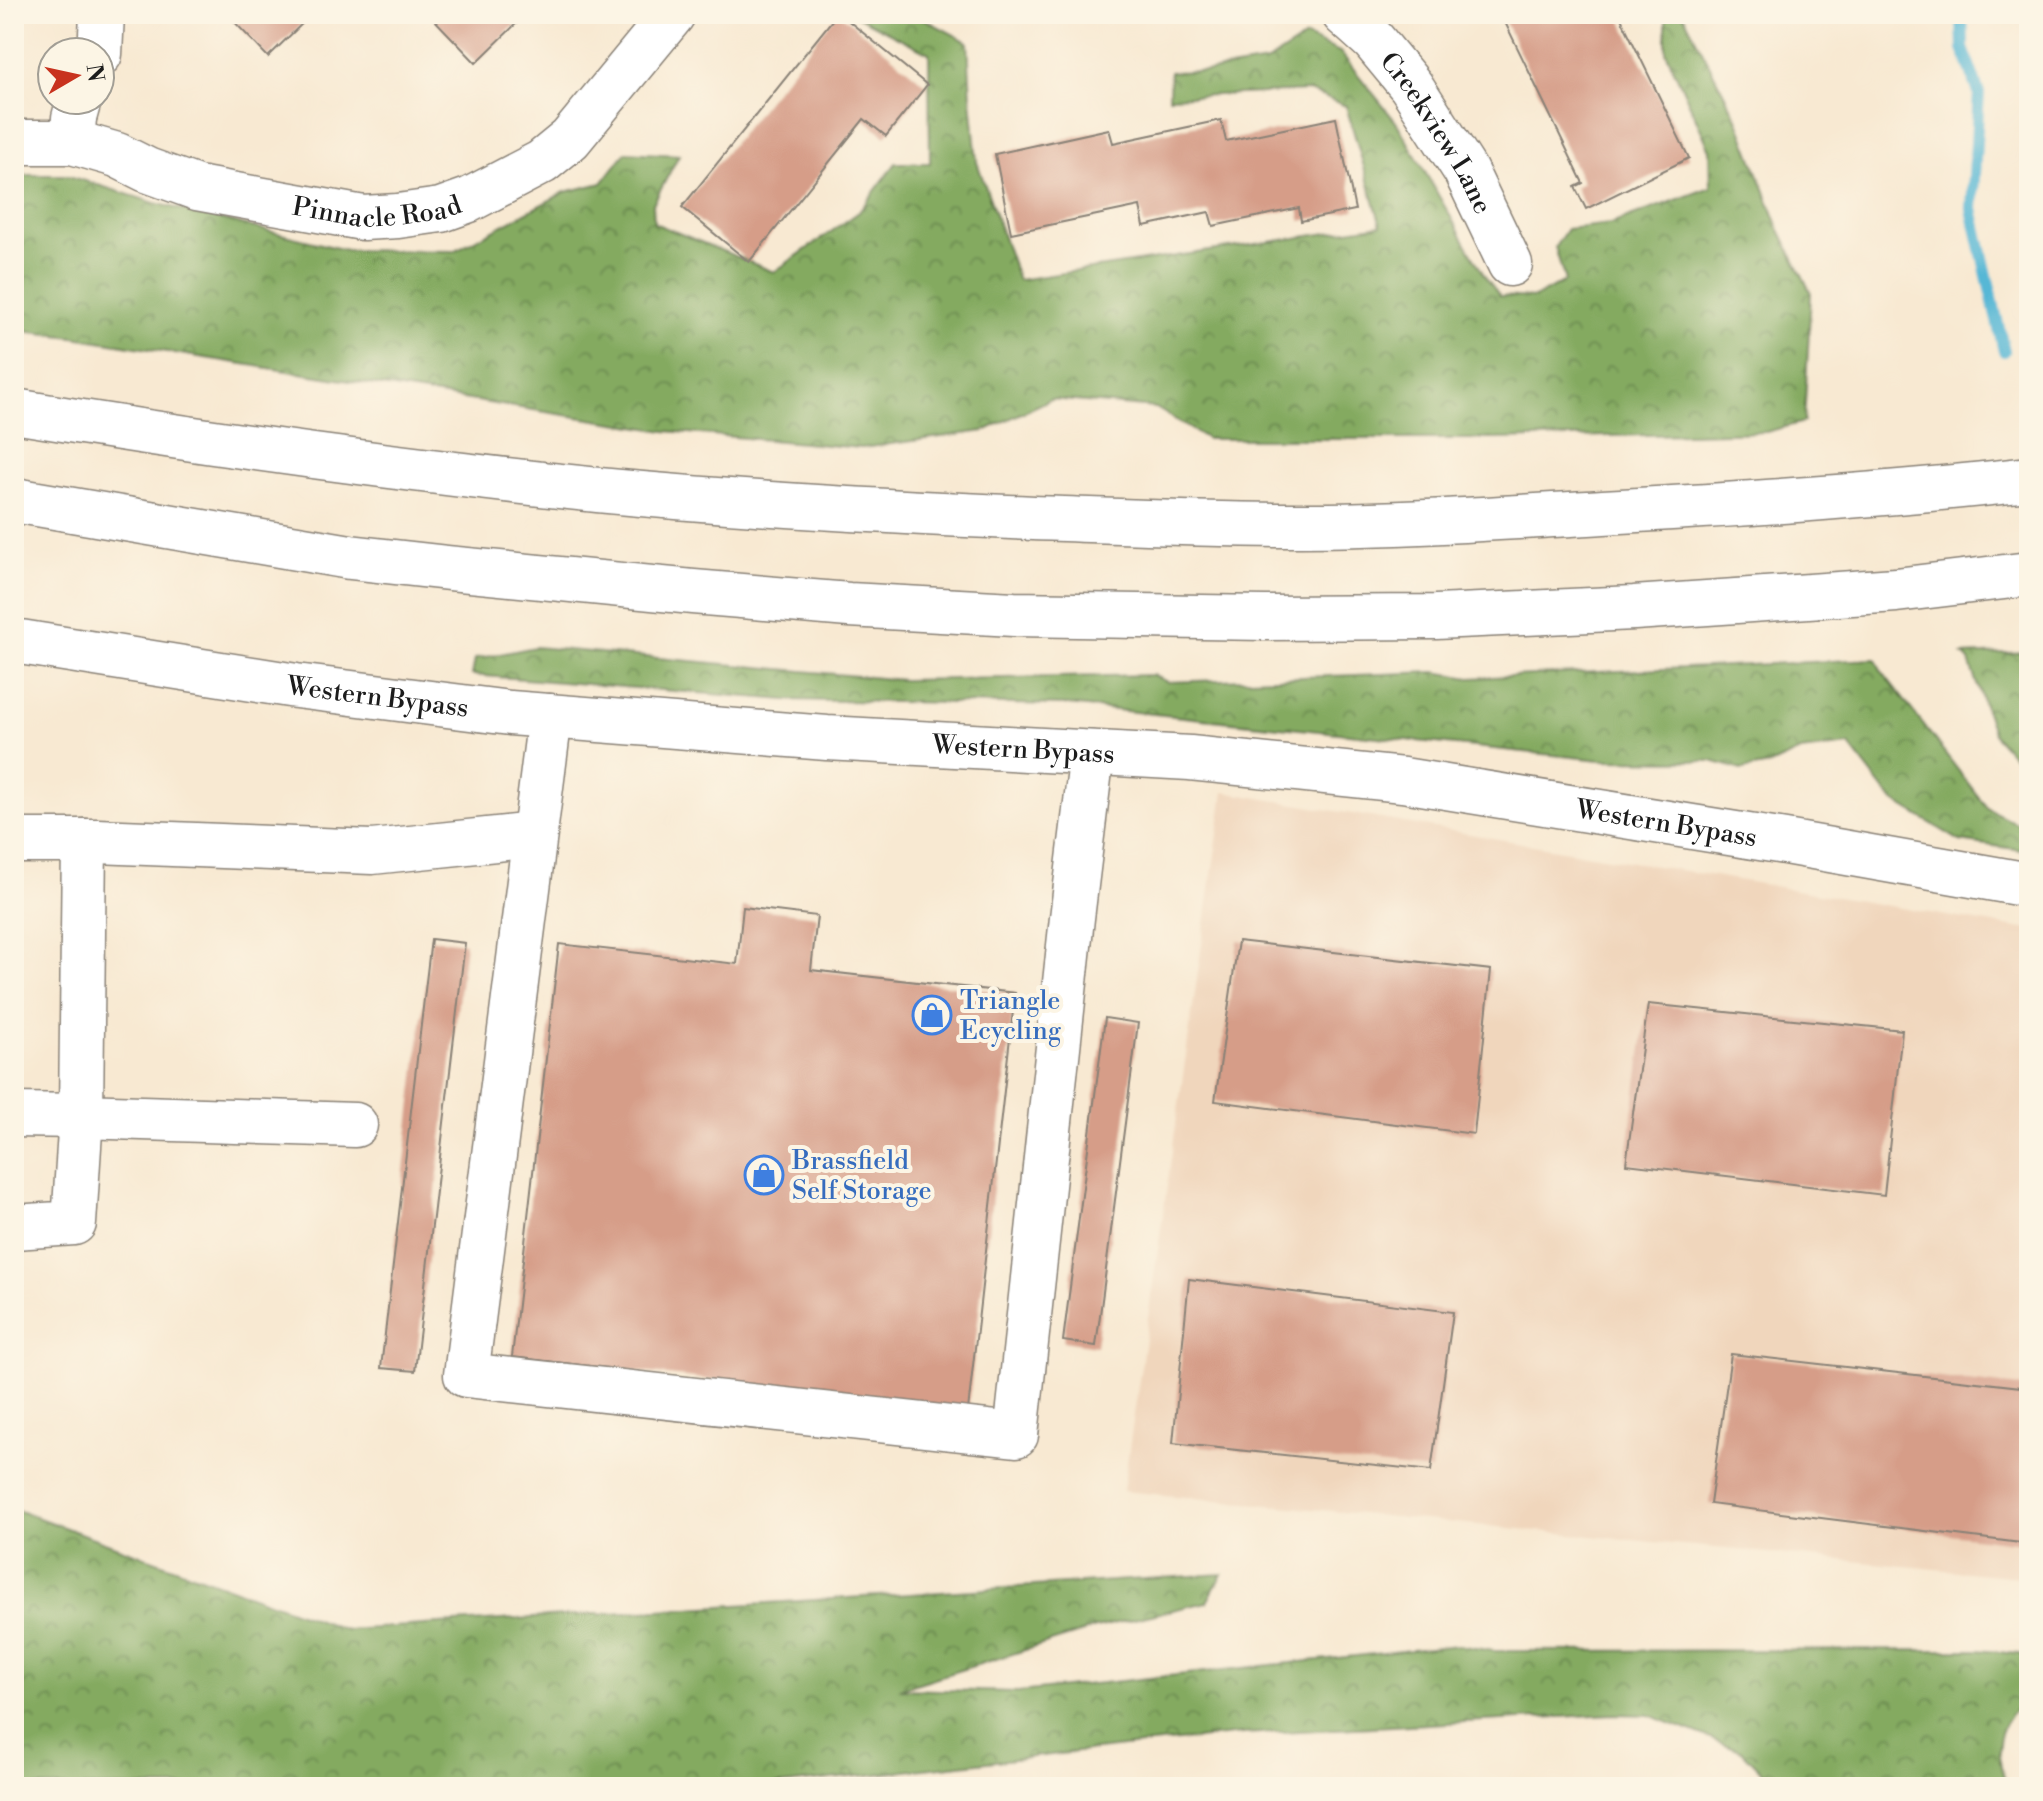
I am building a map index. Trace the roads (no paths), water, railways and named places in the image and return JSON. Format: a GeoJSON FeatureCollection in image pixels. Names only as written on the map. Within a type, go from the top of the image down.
{"type":"FeatureCollection","features":[{"type":"Feature","properties":{"kind":"main road"},"geometry":{"type":"LineString","coordinates":[[101,36],[102,14]]}},
{"type":"Feature","properties":{"kind":"main road","name":"Pinnacle Road"},"geometry":{"type":"LineString","coordinates":[[14,142],[72,142],[117,155],[147,170],[197,188],[363,218],[441,210],[469,200],[542,162],[570,139],[673,14]]}},
{"type":"Feature","properties":{"kind":"main road","name":"Creekview Lane"},"geometry":{"type":"LineString","coordinates":[[1344,14],[1373,40],[1411,86],[1465,170],[1510,264]]}},
{"type":"Feature","properties":{"kind":"main road"},"geometry":{"type":"LineString","coordinates":[[72,142],[75,116]]}},
{"type":"Feature","properties":{"kind":"main road"},"geometry":{"type":"LineString","coordinates":[[14,411],[115,428],[437,472],[601,490],[893,512],[1192,524],[1431,522],[1711,506],[2029,479]]}},
{"type":"Feature","properties":{"kind":"main road"},"geometry":{"type":"LineString","coordinates":[[14,500],[350,557],[708,594],[1014,614],[1436,617],[1634,608],[1896,590],[2029,574]]}},
{"type":"Feature","properties":{"kind":"main road","name":"Western Bypass"},"geometry":{"type":"LineString","coordinates":[[14,641],[296,686],[510,713],[827,738],[1190,758],[1403,780],[2029,885]]}},
{"type":"Feature","properties":{"kind":"main road"},"geometry":{"type":"LineString","coordinates":[[550,716],[466,1375],[1016,1435],[1092,753]]}},
{"type":"Feature","properties":{"kind":"main road"},"geometry":{"type":"LineString","coordinates":[[14,841],[372,852],[534,835]]}},
{"type":"Feature","properties":{"kind":"main road"},"geometry":{"type":"LineString","coordinates":[[14,1227],[74,1223],[81,1116],[84,841]]}},
{"type":"Feature","properties":{"kind":"main road"},"geometry":{"type":"LineString","coordinates":[[14,1115],[355,1125]]}},
{"type":"Feature","properties":{"kind":"waterway"},"geometry":{"type":"LineString","coordinates":[[1962,14],[1963,48],[1979,93],[1972,209],[2004,351]]}},
{"type":"Feature","properties":{"kind":"place","name":"Triangle Ecycling"},"geometry":{"type":"Point","coordinates":[932,1015]}},
{"type":"Feature","properties":{"kind":"place","name":"Brassfield Self Storage"},"geometry":{"type":"Point","coordinates":[764,1175]}}]}
